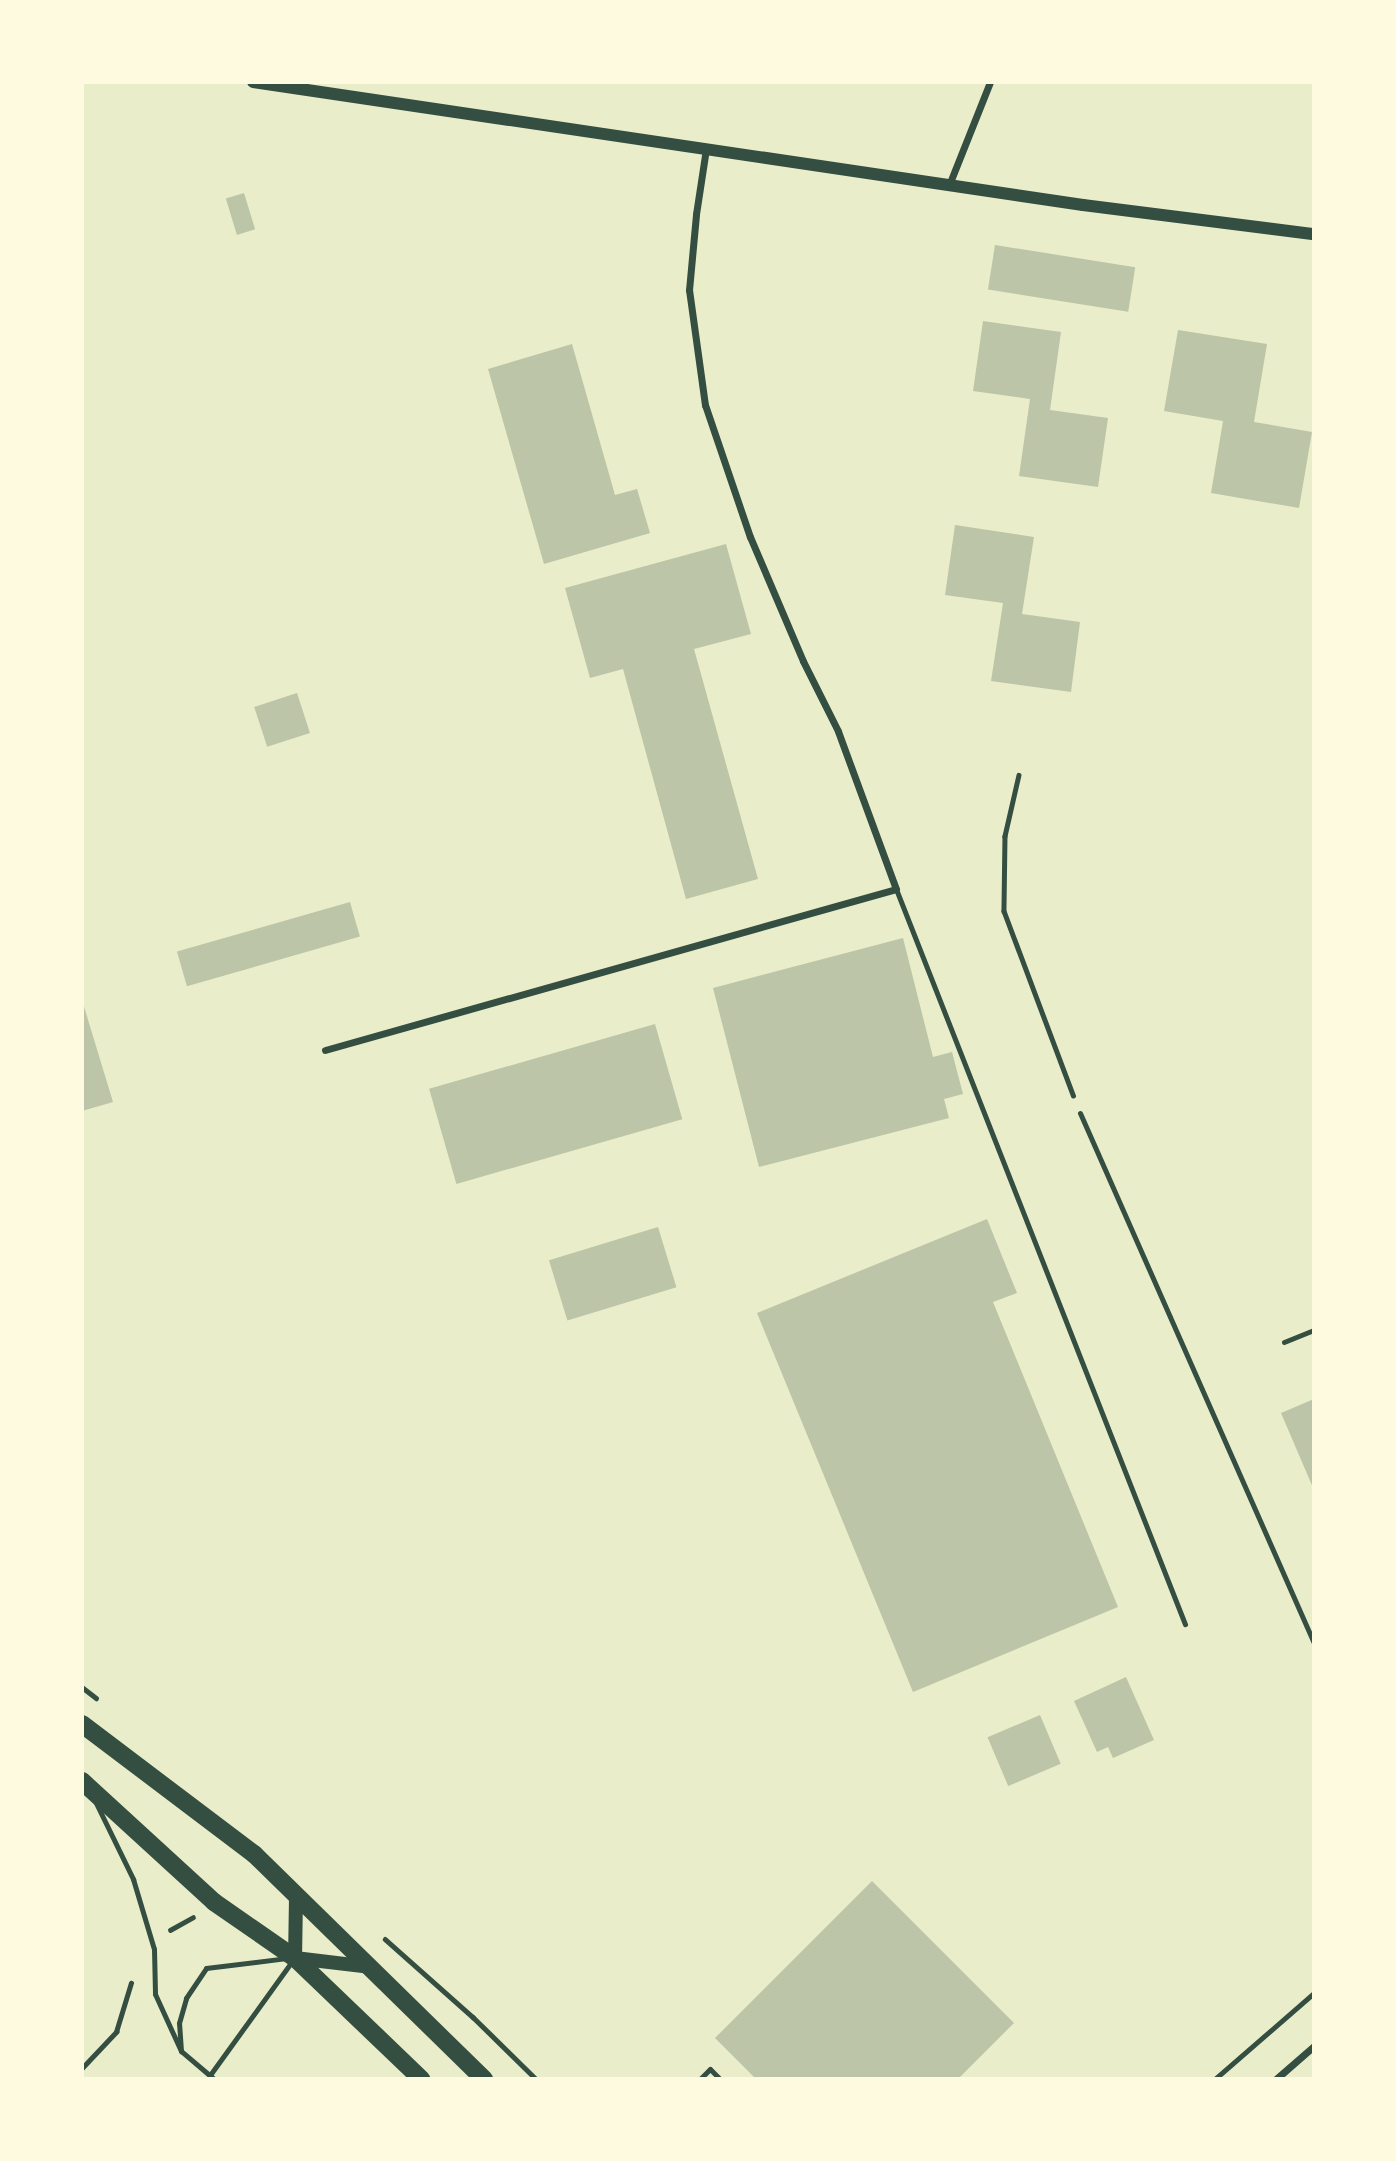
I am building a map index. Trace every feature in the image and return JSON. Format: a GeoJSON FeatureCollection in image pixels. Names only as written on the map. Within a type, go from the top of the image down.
{"type":"FeatureCollection","features":[{"type":"Feature","properties":{"kind":"main road"},"geometry":{"type":"LineString","coordinates":[[82,1724],[254,1854],[484,2079]]}},
{"type":"Feature","properties":{"kind":"main road"},"geometry":{"type":"LineString","coordinates":[[86,1784],[214,1902],[295,1958],[421,2079]]}},
{"type":"Feature","properties":{"kind":"main road"},"geometry":{"type":"LineString","coordinates":[[295,1958],[296,1897]]}},
{"type":"Feature","properties":{"kind":"main road"},"geometry":{"type":"LineString","coordinates":[[295,1958],[371,1967]]}},
{"type":"Feature","properties":{"kind":"street"},"geometry":{"type":"LineString","coordinates":[[253,82],[949,185],[1314,234]]}},
{"type":"Feature","properties":{"kind":"street"},"geometry":{"type":"LineString","coordinates":[[949,185],[990,82]]}},
{"type":"Feature","properties":{"kind":"street"},"geometry":{"type":"LineString","coordinates":[[325,1050],[896,889],[838,731],[803,661],[750,537],[705,405],[689,290],[696,214],[706,149]]}},
{"type":"Feature","properties":{"kind":"street"},"geometry":{"type":"LineString","coordinates":[[1276,2079],[1314,2046]]}},
{"type":"Feature","properties":{"kind":"lane"},"geometry":{"type":"LineString","coordinates":[[896,889],[1185,1624]]}},
{"type":"Feature","properties":{"kind":"lane"},"geometry":{"type":"LineString","coordinates":[[1080,1113],[1314,1643]]}},
{"type":"Feature","properties":{"kind":"lane"},"geometry":{"type":"LineString","coordinates":[[1284,1342],[1314,1330]]}},
{"type":"Feature","properties":{"kind":"lane"},"geometry":{"type":"LineString","coordinates":[[86,1784],[133,1879],[154,1949],[155,1994],[181,2051],[212,2077],[295,1958]]}},
{"type":"Feature","properties":{"kind":"lane"},"geometry":{"type":"LineString","coordinates":[[181,2051],[179,2023],[186,1998],[206,1968],[295,1958]]}},
{"type":"Feature","properties":{"kind":"lane"},"geometry":{"type":"LineString","coordinates":[[700,2079],[710,2069],[720,2079]]}},
{"type":"Feature","properties":{"kind":"path"},"geometry":{"type":"LineString","coordinates":[[1019,775],[1005,836],[1004,911],[1080,1113]]}},
{"type":"Feature","properties":{"kind":"path"},"geometry":{"type":"LineString","coordinates":[[1215,2079],[1314,1993]]}},
{"type":"Feature","properties":{"kind":"building"},"geometry":{"type":"Polygon","coordinates":[[[244,193],[255,229],[237,235],[226,199],[244,193]]]}},
{"type":"Feature","properties":{"kind":"building"},"geometry":{"type":"Polygon","coordinates":[[[995,245],[1135,267],[1128,312],[988,289],[995,245]]]}},
{"type":"Feature","properties":{"kind":"building"},"geometry":{"type":"Polygon","coordinates":[[[983,321],[1061,332],[1050,410],[1108,418],[1098,487],[1019,476],[1030,399],[973,391],[983,321]]]}},
{"type":"Feature","properties":{"kind":"building"},"geometry":{"type":"Polygon","coordinates":[[[1178,330],[1267,344],[1254,422],[1312,432],[1299,508],[1211,493],[1223,421],[1164,411],[1178,330]]]}},
{"type":"Feature","properties":{"kind":"building"},"geometry":{"type":"Polygon","coordinates":[[[572,344],[615,495],[637,489],[650,533],[544,564],[488,369],[572,344]]]}},
{"type":"Feature","properties":{"kind":"building"},"geometry":{"type":"Polygon","coordinates":[[[955,525],[1034,537],[1022,614],[1080,622],[1071,692],[991,681],[1003,603],[945,595],[955,525]]]}},
{"type":"Feature","properties":{"kind":"building"},"geometry":{"type":"Polygon","coordinates":[[[726,544],[751,634],[694,649],[758,879],[686,899],[623,669],[590,678],[565,588],[726,544]]]}},
{"type":"Feature","properties":{"kind":"building"},"geometry":{"type":"Polygon","coordinates":[[[297,693],[310,733],[267,747],[254,707],[297,693]]]}},
{"type":"Feature","properties":{"kind":"building"},"geometry":{"type":"Polygon","coordinates":[[[350,902],[360,937],[187,986],[177,952],[350,902]]]}},
{"type":"Feature","properties":{"kind":"building"},"geometry":{"type":"Polygon","coordinates":[[[903,938],[933,1057],[952,1052],[963,1094],[944,1099],[949,1118],[759,1167],[713,988],[903,938]]]}},
{"type":"Feature","properties":{"kind":"building"},"geometry":{"type":"Polygon","coordinates":[[[82,1000],[113,1102],[82,1111],[82,1000]]]}},
{"type":"Feature","properties":{"kind":"building"},"geometry":{"type":"Polygon","coordinates":[[[655,1024],[682,1119],[456,1184],[429,1089],[655,1024]]]}},
{"type":"Feature","properties":{"kind":"building"},"geometry":{"type":"Polygon","coordinates":[[[987,1219],[1017,1293],[993,1302],[1118,1607],[913,1692],[757,1313],[987,1219]]]}},
{"type":"Feature","properties":{"kind":"building"},"geometry":{"type":"Polygon","coordinates":[[[658,1227],[676,1287],[567,1321],[549,1260],[658,1227]]]}},
{"type":"Feature","properties":{"kind":"building"},"geometry":{"type":"Polygon","coordinates":[[[1314,1399],[1314,1490],[1281,1413],[1314,1399]]]}},
{"type":"Feature","properties":{"kind":"building"},"geometry":{"type":"Polygon","coordinates":[[[1126,1677],[1154,1740],[1113,1758],[1108,1747],[1097,1752],[1074,1701],[1126,1677]]]}},
{"type":"Feature","properties":{"kind":"building"},"geometry":{"type":"Polygon","coordinates":[[[1040,1715],[1061,1764],[1008,1786],[988,1737],[1040,1715]]]}},
{"type":"Feature","properties":{"kind":"building"},"geometry":{"type":"Polygon","coordinates":[[[872,1881],[1014,2023],[958,2079],[756,2079],[715,2038],[872,1881]]]}}]}
